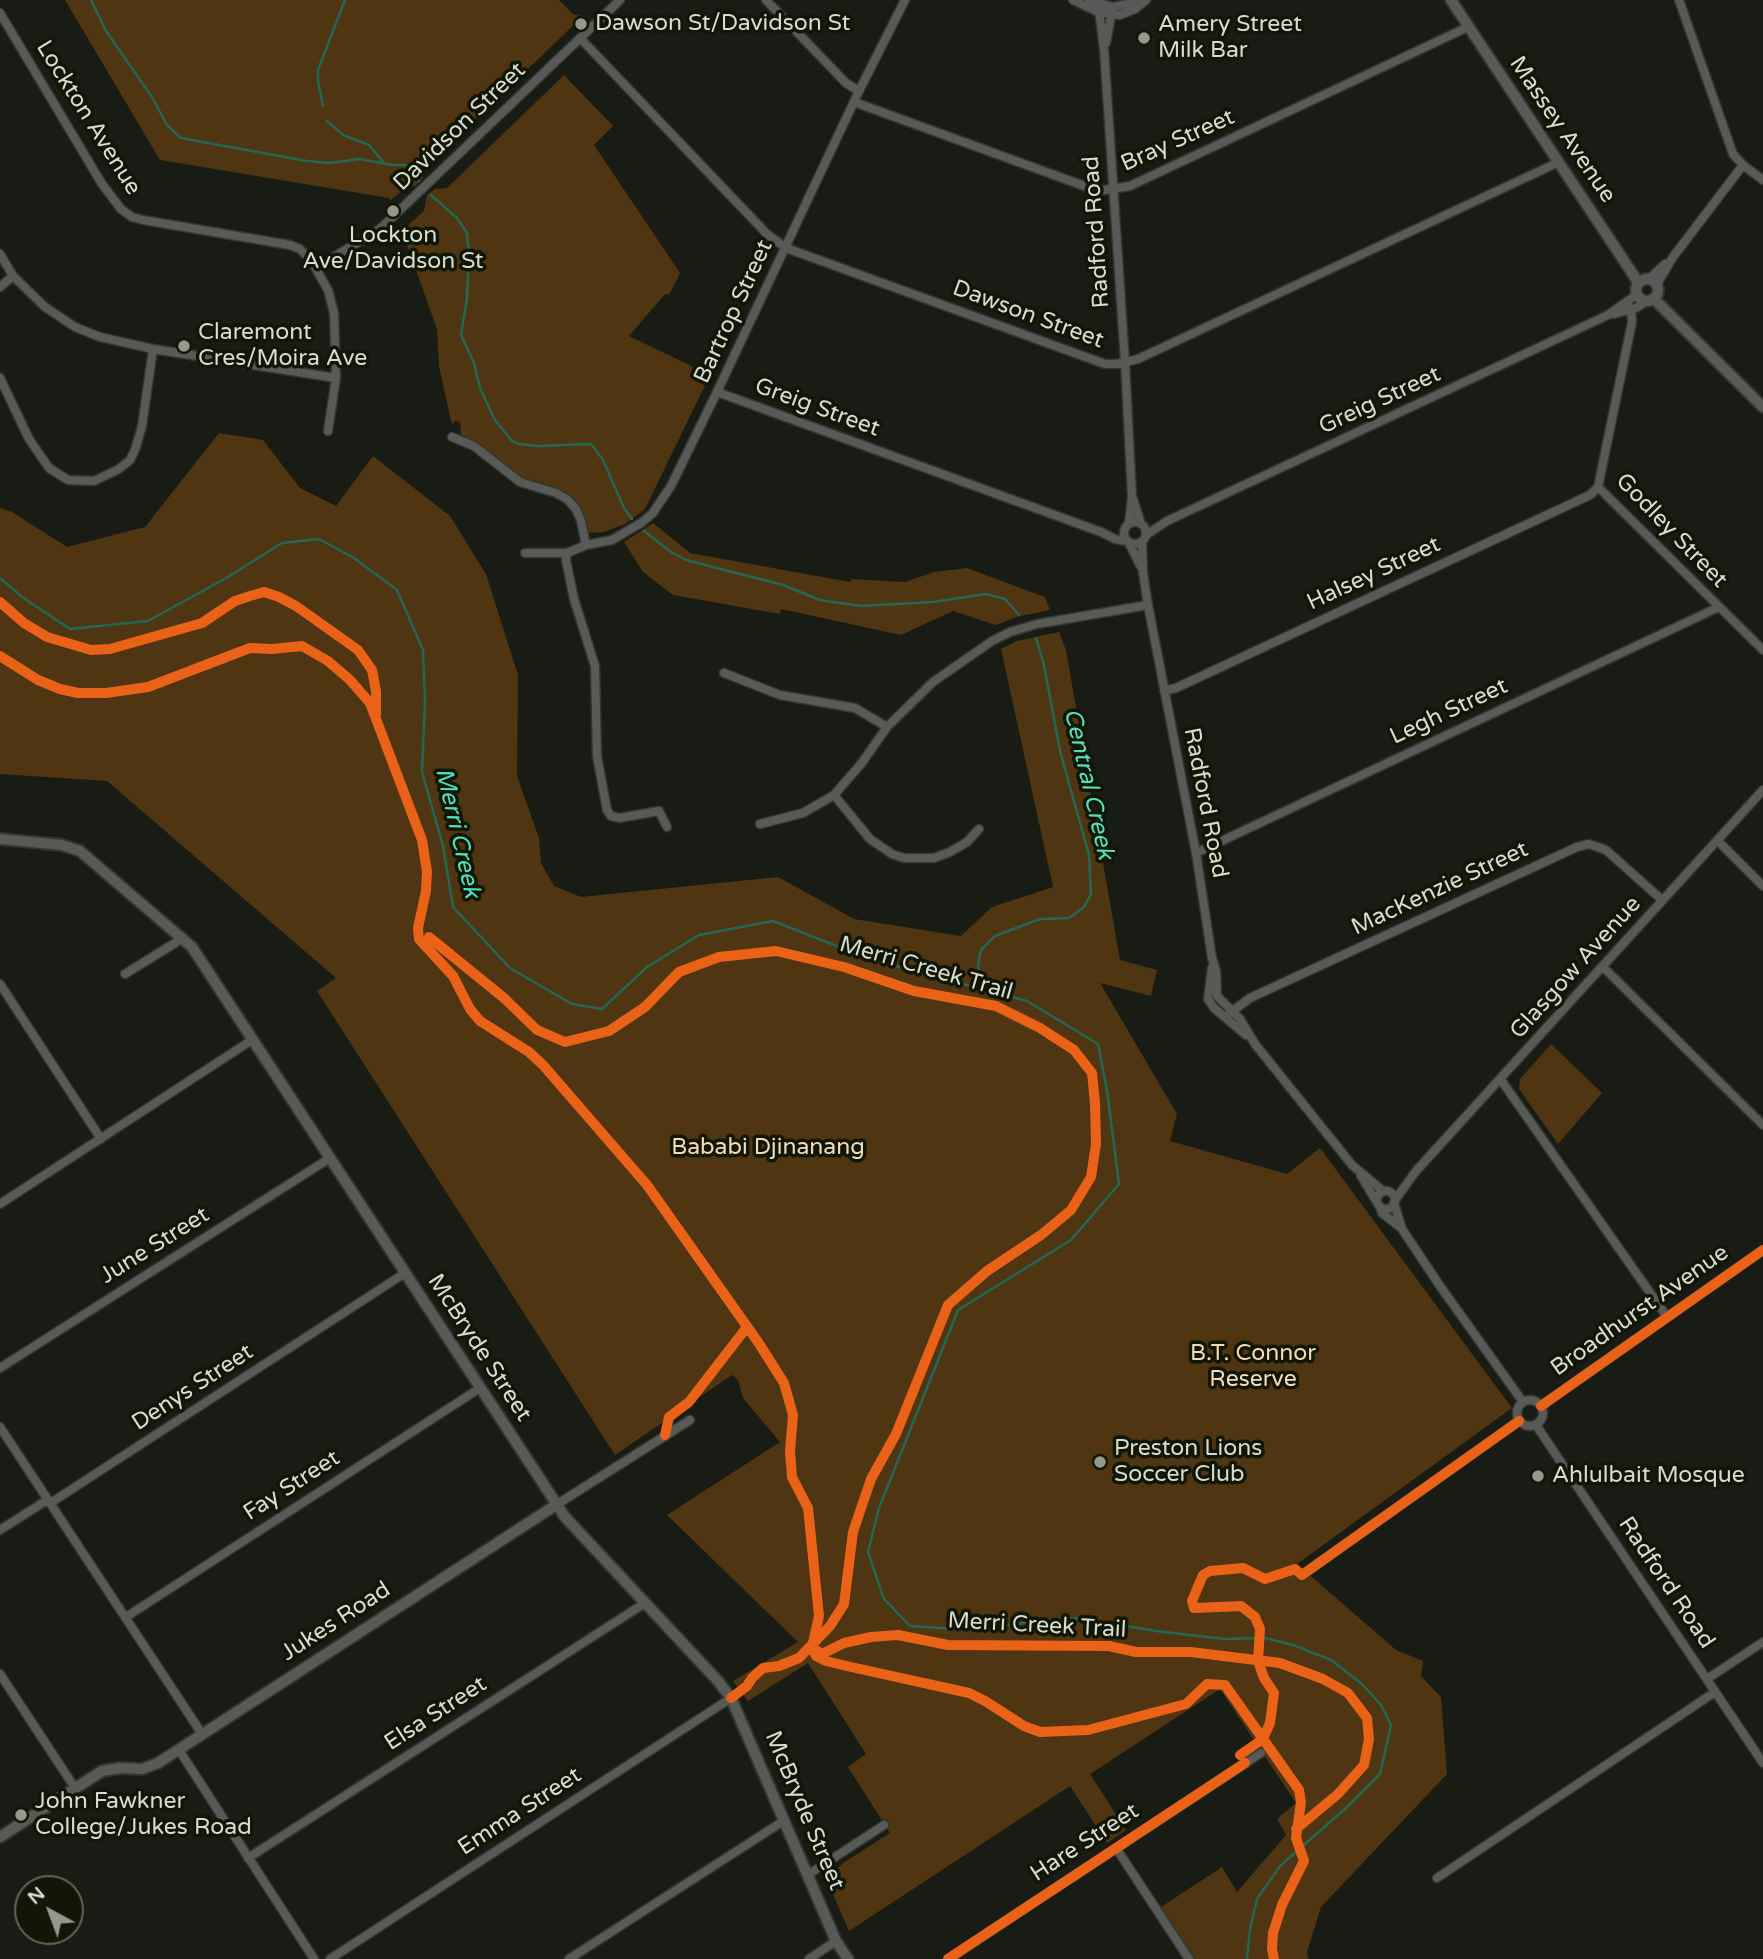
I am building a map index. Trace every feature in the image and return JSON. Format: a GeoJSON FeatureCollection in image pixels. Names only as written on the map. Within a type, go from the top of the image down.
{"type":"FeatureCollection","features":[{"type":"Feature","properties":{"kind":"street","name":"Davidson Street"},"geometry":{"type":"LineString","coordinates":[[316,268],[380,229],[620,0]]}},
{"type":"Feature","properties":{"kind":"street"},"geometry":{"type":"LineString","coordinates":[[766,0],[846,83],[859,91]]}},
{"type":"Feature","properties":{"kind":"street","name":"Bartrop Street"},"geometry":{"type":"LineString","coordinates":[[525,553],[567,553],[586,545],[612,540],[652,514],[671,486],[905,0]]}},
{"type":"Feature","properties":{"kind":"street"},"geometry":{"type":"LineString","coordinates":[[1073,0],[1112,11],[1146,0]]}},
{"type":"Feature","properties":{"kind":"street","name":"Massey Avenue"},"geometry":{"type":"LineString","coordinates":[[1451,0],[1559,162],[1648,282]]}},
{"type":"Feature","properties":{"kind":"street"},"geometry":{"type":"LineString","coordinates":[[1679,0],[1733,154],[1763,180]]}},
{"type":"Feature","properties":{"kind":"street","name":"Radford Road"},"geometry":{"type":"LineString","coordinates":[[1095,5],[1104,49],[1125,362],[1132,496],[1127,526],[1128,542],[1143,573]]}},
{"type":"Feature","properties":{"kind":"street","name":"Radford Road"},"geometry":{"type":"LineString","coordinates":[[1104,49],[1112,11]]}},
{"type":"Feature","properties":{"kind":"street","name":"Lockton Avenue"},"geometry":{"type":"LineString","coordinates":[[0,13],[102,184],[121,209],[132,217],[143,220],[290,245],[300,249],[316,268],[328,290],[334,313],[336,378],[328,432]]}},
{"type":"Feature","properties":{"kind":"street","name":"Bray Street"},"geometry":{"type":"LineString","coordinates":[[854,102],[1098,191],[1130,187],[1468,27]]}},
{"type":"Feature","properties":{"kind":"street","name":"Dawson Street"},"geometry":{"type":"LineString","coordinates":[[580,38],[767,234],[786,248],[1105,364],[1138,359],[1559,162]]}},
{"type":"Feature","properties":{"kind":"street"},"geometry":{"type":"LineString","coordinates":[[1743,165],[1672,257],[1648,282],[1635,288],[1640,300],[1650,300],[1763,407]]}},
{"type":"Feature","properties":{"kind":"street"},"geometry":{"type":"LineString","coordinates":[[0,254],[13,276],[45,307],[75,327],[100,337],[153,349],[336,378]]}},
{"type":"Feature","properties":{"kind":"street"},"geometry":{"type":"LineString","coordinates":[[0,287],[13,276]]}},
{"type":"Feature","properties":{"kind":"street"},"geometry":{"type":"LineString","coordinates":[[1648,282],[1658,291],[1650,300]]}},
{"type":"Feature","properties":{"kind":"street","name":"Greig Street"},"geometry":{"type":"LineString","coordinates":[[1629,306],[1636,295]]}},
{"type":"Feature","properties":{"kind":"street","name":"Greig Street"},"geometry":{"type":"LineString","coordinates":[[1101,532],[1135,522],[1144,532],[1608,315],[1650,300]]}},
{"type":"Feature","properties":{"kind":"street","name":"Godley Street"},"geometry":{"type":"LineString","coordinates":[[1629,306],[1632,322],[1598,487],[1763,650]]}},
{"type":"Feature","properties":{"kind":"street","name":"Godley Street"},"geometry":{"type":"LineString","coordinates":[[1619,311],[1627,338]]}},
{"type":"Feature","properties":{"kind":"street"},"geometry":{"type":"LineString","coordinates":[[0,379],[29,439],[49,468],[68,480],[94,481],[119,469],[130,460],[135,450],[142,426],[153,349]]}},
{"type":"Feature","properties":{"kind":"street","name":"Greig Street"},"geometry":{"type":"LineString","coordinates":[[717,392],[1128,542]]}},
{"type":"Feature","properties":{"kind":"street"},"geometry":{"type":"LineString","coordinates":[[452,436],[474,446],[520,482],[556,492],[567,499],[576,509],[581,521],[586,545]]}},
{"type":"Feature","properties":{"kind":"street","name":"Halsey Street"},"geometry":{"type":"LineString","coordinates":[[1164,691],[1176,688],[1590,495],[1598,487]]}},
{"type":"Feature","properties":{"kind":"street","name":"Radford Road"},"geometry":{"type":"LineString","coordinates":[[1132,496],[1144,532],[1143,573],[1148,605],[1196,853],[1216,971],[1217,996],[1357,1171],[1382,1213],[1402,1229],[1522,1402]]}},
{"type":"Feature","properties":{"kind":"street"},"geometry":{"type":"LineString","coordinates":[[1128,542],[1136,545],[1144,532]]}},
{"type":"Feature","properties":{"kind":"street"},"geometry":{"type":"LineString","coordinates":[[567,553],[565,560],[574,599],[595,666],[597,756],[607,810],[611,816],[619,818],[661,809],[667,827]]}},
{"type":"Feature","properties":{"kind":"street"},"geometry":{"type":"LineString","coordinates":[[760,824],[803,813],[834,795],[861,764],[887,727],[933,682],[1010,632],[1037,624],[1148,605]]}},
{"type":"Feature","properties":{"kind":"street","name":"Legh Street"},"geometry":{"type":"LineString","coordinates":[[1196,853],[1718,607]]}},
{"type":"Feature","properties":{"kind":"street"},"geometry":{"type":"LineString","coordinates":[[724,673],[780,695],[855,708],[887,727]]}},
{"type":"Feature","properties":{"kind":"street","name":"Glasgow Avenue"},"geometry":{"type":"LineString","coordinates":[[1394,1201],[1416,1171],[1763,790]]}},
{"type":"Feature","properties":{"kind":"street"},"geometry":{"type":"LineString","coordinates":[[834,795],[870,839],[892,854],[904,858],[934,858],[950,852],[967,842],[979,829]]}},
{"type":"Feature","properties":{"kind":"street","name":"McBryde Street"},"geometry":{"type":"LineString","coordinates":[[0,839],[62,845],[80,851],[192,947],[556,1505],[731,1698],[836,1941],[848,1959]]}},
{"type":"Feature","properties":{"kind":"street"},"geometry":{"type":"LineString","coordinates":[[1717,840],[1763,886]]}},
{"type":"Feature","properties":{"kind":"street","name":"MacKenzie Street"},"geometry":{"type":"LineString","coordinates":[[1230,1013],[1250,998],[1577,847],[1589,844],[1606,850],[1662,900]]}},
{"type":"Feature","properties":{"kind":"street"},"geometry":{"type":"LineString","coordinates":[[125,974],[183,938]]}},
{"type":"Feature","properties":{"kind":"street"},"geometry":{"type":"LineString","coordinates":[[1603,967],[1763,1125]]}},
{"type":"Feature","properties":{"kind":"street"},"geometry":{"type":"LineString","coordinates":[[0,984],[100,1139]]}},
{"type":"Feature","properties":{"kind":"street"},"geometry":{"type":"LineString","coordinates":[[0,1204],[252,1040]]}},
{"type":"Feature","properties":{"kind":"street"},"geometry":{"type":"LineString","coordinates":[[1501,1080],[1667,1317]]}},
{"type":"Feature","properties":{"kind":"street","name":"June Street"},"geometry":{"type":"LineString","coordinates":[[0,1368],[330,1158]]}},
{"type":"Feature","properties":{"kind":"street","name":"Radford Road"},"geometry":{"type":"LineString","coordinates":[[1357,1171],[1386,1191]]}},
{"type":"Feature","properties":{"kind":"street","name":"Glasgow Avenue"},"geometry":{"type":"LineString","coordinates":[[1386,1191],[1416,1171]]}},
{"type":"Feature","properties":{"kind":"street"},"geometry":{"type":"LineString","coordinates":[[1386,1191],[1393,1194],[1394,1201],[1387,1208],[1379,1205],[1377,1196],[1386,1191]]}},
{"type":"Feature","properties":{"kind":"street","name":"Radford Road"},"geometry":{"type":"LineString","coordinates":[[1394,1201],[1402,1229]]}},
{"type":"Feature","properties":{"kind":"street","name":"Broadhurst Avenue"},"geometry":{"type":"LineString","coordinates":[[1541,1406],[1763,1250]]}},
{"type":"Feature","properties":{"kind":"street","name":"Denys Street"},"geometry":{"type":"LineString","coordinates":[[0,1530],[44,1502],[51,1502],[405,1273]]}},
{"type":"Feature","properties":{"kind":"street","name":"Fay Street"},"geometry":{"type":"LineString","coordinates":[[126,1617],[480,1388]]}},
{"type":"Feature","properties":{"kind":"street"},"geometry":{"type":"LineString","coordinates":[[1530,1400],[1541,1406],[1543,1414],[1536,1425],[1525,1426],[1519,1421],[1517,1413],[1522,1402],[1530,1400]]}},
{"type":"Feature","properties":{"kind":"street","name":"Jukes Road"},"geometry":{"type":"LineString","coordinates":[[0,1838],[102,1771],[142,1769],[158,1763],[690,1420]]}},
{"type":"Feature","properties":{"kind":"street"},"geometry":{"type":"LineString","coordinates":[[1301,1576],[1519,1421]]}},
{"type":"Feature","properties":{"kind":"street","name":"Radford Road"},"geometry":{"type":"LineString","coordinates":[[1536,1425],[1763,1763]]}},
{"type":"Feature","properties":{"kind":"street"},"geometry":{"type":"LineString","coordinates":[[0,1427],[202,1734]]}},
{"type":"Feature","properties":{"kind":"street","name":"Elsa Street"},"geometry":{"type":"LineString","coordinates":[[248,1858],[645,1603]]}},
{"type":"Feature","properties":{"kind":"street"},"geometry":{"type":"LineString","coordinates":[[1707,1679],[1763,1642]]}},
{"type":"Feature","properties":{"kind":"street"},"geometry":{"type":"LineString","coordinates":[[0,1675],[75,1788]]}},
{"type":"Feature","properties":{"kind":"street"},"geometry":{"type":"LineString","coordinates":[[1437,1878],[1715,1692]]}},
{"type":"Feature","properties":{"kind":"street","name":"Emma Street"},"geometry":{"type":"LineString","coordinates":[[330,1959],[731,1698]]}},
{"type":"Feature","properties":{"kind":"street"},"geometry":{"type":"LineString","coordinates":[[179,1750],[314,1959]]}},
{"type":"Feature","properties":{"kind":"street","name":"Hare Street"},"geometry":{"type":"LineString","coordinates":[[948,1959],[1261,1753]]}},
{"type":"Feature","properties":{"kind":"street"},"geometry":{"type":"LineString","coordinates":[[569,1959],[785,1821]]}},
{"type":"Feature","properties":{"kind":"street"},"geometry":{"type":"LineString","coordinates":[[809,1874],[884,1825]]}},
{"type":"Feature","properties":{"kind":"street"},"geometry":{"type":"LineString","coordinates":[[1116,1848],[1189,1959]]}},
{"type":"Feature","properties":{"kind":"street"},"geometry":{"type":"LineString","coordinates":[[809,1959],[836,1941]]}},
{"type":"Feature","properties":{"kind":"green space"},"geometry":{"type":"Polygon","coordinates":[[[65,0],[559,0],[574,15],[583,16],[422,171],[423,178],[415,186],[407,186],[390,201],[389,198],[160,160],[65,0]]]}},
{"type":"Feature","properties":{"kind":"green space"},"geometry":{"type":"Polygon","coordinates":[[[564,75],[613,126],[594,145],[680,273],[669,295],[665,294],[629,336],[710,375],[645,509],[625,524],[604,532],[588,533],[584,517],[573,499],[552,487],[537,485],[520,478],[461,435],[460,422],[455,421],[453,424],[439,366],[437,329],[402,231],[424,211],[427,195],[435,189],[447,188],[564,75]]]}},
{"type":"Feature","properties":{"kind":"green space"},"geometry":{"type":"Polygon","coordinates":[[[219,433],[263,440],[300,488],[336,506],[373,456],[450,516],[486,574],[518,675],[517,776],[539,838],[541,863],[554,886],[581,897],[778,877],[854,919],[961,936],[992,907],[1053,887],[1001,649],[1017,641],[1059,632],[1066,650],[1120,960],[1157,970],[1151,996],[1100,983],[1177,1114],[1170,1141],[1287,1174],[1320,1148],[1512,1408],[1297,1564],[1396,1650],[1423,1661],[1421,1676],[1441,1697],[1447,1774],[1321,1907],[1307,1952],[1308,1959],[1194,1959],[1161,1907],[1222,1867],[1237,1892],[1286,1835],[1277,1819],[1296,1803],[1220,1689],[1090,1774],[1126,1830],[1107,1843],[1070,1786],[849,1931],[828,1883],[830,1876],[843,1863],[890,1833],[848,1767],[866,1754],[808,1663],[748,1701],[733,1681],[798,1642],[667,1515],[780,1442],[743,1398],[738,1380],[732,1375],[615,1455],[317,991],[336,978],[107,781],[0,774],[0,508],[12,512],[67,547],[145,527],[219,433]]]}},
{"type":"Feature","properties":{"kind":"green space"},"geometry":{"type":"Polygon","coordinates":[[[653,523],[690,553],[850,582],[852,579],[905,582],[934,572],[967,568],[1045,597],[1050,610],[1016,617],[996,625],[953,611],[901,635],[781,609],[780,614],[673,595],[643,572],[624,542],[653,523]]]}},
{"type":"Feature","properties":{"kind":"green space"},"geometry":{"type":"Polygon","coordinates":[[[1551,1044],[1602,1093],[1558,1144],[1519,1089],[1520,1079],[1551,1044]]]}},
{"type":"Feature","properties":{"kind":"waterway","name":"Central Creek"},"geometry":{"type":"LineString","coordinates":[[91,0],[106,31],[152,97],[167,125],[181,138],[307,161],[329,163],[360,159],[405,165],[419,181]]}},
{"type":"Feature","properties":{"kind":"waterway"},"geometry":{"type":"LineString","coordinates":[[323,106],[318,70],[345,0]]}},
{"type":"Feature","properties":{"kind":"waterway"},"geometry":{"type":"LineString","coordinates":[[327,121],[343,135],[369,145],[384,163]]}},
{"type":"Feature","properties":{"kind":"waterway","name":"Central Creek"},"geometry":{"type":"LineString","coordinates":[[431,195],[457,218],[467,233],[467,298],[461,335],[495,420],[512,441],[519,444],[591,444],[603,460],[624,508],[632,519]]}},
{"type":"Feature","properties":{"kind":"waterway","name":"Central Creek"},"geometry":{"type":"LineString","coordinates":[[644,531],[686,560],[783,585],[820,600],[861,606],[933,602],[986,594],[1005,599],[1019,615]]}},
{"type":"Feature","properties":{"kind":"waterway","name":"Merri Creek"},"geometry":{"type":"LineString","coordinates":[[0,578],[22,597],[70,629],[148,621],[228,577],[282,543],[319,539],[354,558],[397,590],[423,650],[425,702],[422,772],[443,846],[453,907],[510,968],[572,1004],[602,1009],[647,967],[699,935],[773,921],[870,959],[1027,1001],[1098,1044],[1119,1184],[1071,1240],[958,1310],[879,1508],[868,1552],[884,1599],[910,1626],[958,1629],[1078,1618],[1224,1639],[1265,1638],[1293,1645],[1331,1660],[1362,1684],[1381,1705],[1391,1725],[1380,1774],[1280,1866],[1257,1899],[1247,1959]]}},
{"type":"Feature","properties":{"kind":"waterway","name":"Central Creek"},"geometry":{"type":"LineString","coordinates":[[982,990],[979,958],[981,950],[995,936],[1040,919],[1069,918],[1084,907],[1091,894],[1089,855],[1060,751],[1044,665],[1036,638]]}},
{"type":"Feature","properties":{"kind":"cycle path"},"geometry":{"type":"LineString","coordinates":[[0,602],[24,623],[47,637],[91,650],[110,649],[202,623],[235,601],[264,592],[296,606],[358,650],[372,670],[376,691],[376,715]]}},
{"type":"Feature","properties":{"kind":"cycle path"},"geometry":{"type":"LineString","coordinates":[[0,656],[38,680],[78,693],[106,693],[148,687],[250,648],[302,646],[328,661],[350,680],[370,703],[422,840],[427,872],[418,928],[419,939],[453,976],[470,1009],[480,1021],[529,1052],[543,1065],[647,1185],[784,1383],[793,1415],[790,1451],[792,1477],[808,1508],[819,1616],[812,1647],[816,1656],[826,1661],[969,1693],[1024,1726],[1040,1732],[1088,1730],[1186,1704],[1207,1684],[1225,1685],[1299,1790],[1301,1802],[1296,1838],[1304,1861],[1282,1905],[1273,1933],[1274,1959]]}},
{"type":"Feature","properties":{"kind":"cycle path","name":"Merri Creek Trail"},"geometry":{"type":"LineString","coordinates":[[429,937],[504,998],[537,1030],[565,1042],[609,1031],[645,1007],[679,972],[719,957],[776,951],[844,967],[914,991],[996,1006],[1040,1028],[1074,1050],[1092,1073],[1096,1144],[1091,1177],[1071,1210],[1041,1235],[987,1271],[948,1305],[896,1434],[871,1479],[853,1532],[844,1604],[830,1626],[799,1658],[779,1666],[763,1668],[747,1686],[731,1698]]}},
{"type":"Feature","properties":{"kind":"cycle path"},"geometry":{"type":"LineString","coordinates":[[1541,1406],[1763,1250]]}},
{"type":"Feature","properties":{"kind":"cycle path"},"geometry":{"type":"LineString","coordinates":[[665,1435],[669,1417],[689,1402],[747,1327]]}},
{"type":"Feature","properties":{"kind":"cycle path"},"geometry":{"type":"LineString","coordinates":[[1240,1755],[1263,1739],[1270,1723],[1274,1693],[1264,1678],[1258,1661],[1260,1629],[1255,1617],[1241,1606],[1194,1608],[1192,1601],[1203,1575],[1210,1571],[1243,1568],[1265,1579],[1295,1569],[1302,1575],[1519,1421]]}},
{"type":"Feature","properties":{"kind":"cycle path","name":"Merri Creek Trail"},"geometry":{"type":"LineString","coordinates":[[812,1647],[822,1654],[844,1643],[898,1635],[948,1645],[1109,1646],[1136,1652],[1191,1652],[1280,1663],[1323,1679],[1348,1693],[1367,1718],[1369,1739],[1364,1765],[1338,1794],[1296,1829]]}},
{"type":"Feature","properties":{"kind":"cycle path"},"geometry":{"type":"LineString","coordinates":[[948,1959],[1245,1763]]}},
{"type":"Feature","properties":{"kind":"place","name":"Dawson St/Davidson St"},"geometry":{"type":"Point","coordinates":[581,24]}},
{"type":"Feature","properties":{"kind":"place","name":"Amery Street Milk Bar"},"geometry":{"type":"Point","coordinates":[1144,38]}},
{"type":"Feature","properties":{"kind":"place","name":"Lockton Ave/Davidson St"},"geometry":{"type":"Point","coordinates":[393,211]}},
{"type":"Feature","properties":{"kind":"place","name":"Claremont Cres/Moira Ave"},"geometry":{"type":"Point","coordinates":[184,346]}},
{"type":"Feature","properties":{"kind":"place","name":"Preston Lions Soccer Club"},"geometry":{"type":"Point","coordinates":[1100,1462]}},
{"type":"Feature","properties":{"kind":"place","name":"Ahlulbait Mosque"},"geometry":{"type":"Point","coordinates":[1538,1476]}},
{"type":"Feature","properties":{"kind":"place","name":"John Fawkner College/Jukes Road"},"geometry":{"type":"Point","coordinates":[21,1815]}},
{"type":"Feature","properties":{"kind":"park label","name":"Bababi Djinanang"},"geometry":{"type":"Point","coordinates":[768,1148]}},
{"type":"Feature","properties":{"kind":"park label","name":"B.T. Connor Reserve"},"geometry":{"type":"Point","coordinates":[1253,1367]}}]}
